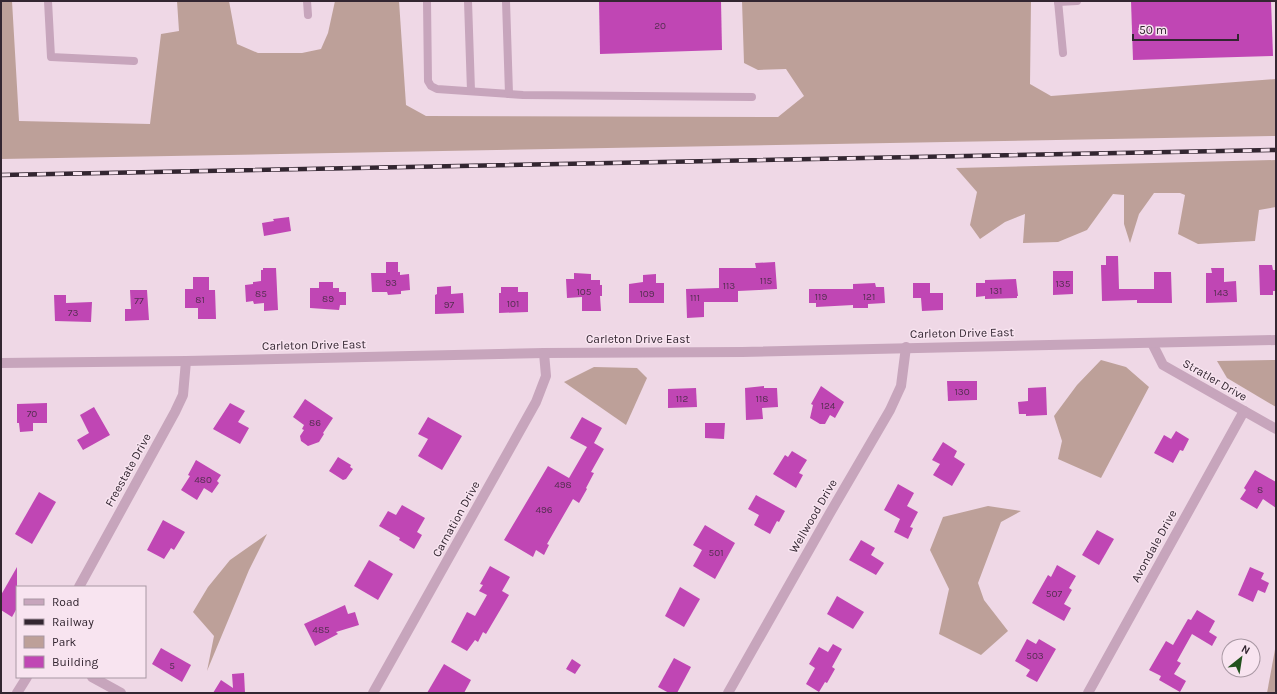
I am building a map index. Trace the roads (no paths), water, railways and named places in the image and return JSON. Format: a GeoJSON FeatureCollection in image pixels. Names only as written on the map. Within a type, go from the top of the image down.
{"type":"FeatureCollection","features":[{"type":"Feature","properties":{"kind":"street","name":"Carleton Drive East"},"geometry":{"type":"LineString","coordinates":[[1,363],[186,361],[544,353],[742,352],[906,347],[1276,340]]}},
{"type":"Feature","properties":{"kind":"street","name":"Stratler Drive"},"geometry":{"type":"LineString","coordinates":[[1152,343],[1163,365],[1276,429]]}},
{"type":"Feature","properties":{"kind":"street","name":"Wellwood Drive"},"geometry":{"type":"LineString","coordinates":[[728,693],[890,410],[901,386],[906,347]]}},
{"type":"Feature","properties":{"kind":"street","name":"Carnation Drive"},"geometry":{"type":"LineString","coordinates":[[373,693],[536,402],[546,376],[544,353]]}},
{"type":"Feature","properties":{"kind":"street","name":"Freestate Drive"},"geometry":{"type":"LineString","coordinates":[[80,586],[175,412],[183,395],[186,361]]}},
{"type":"Feature","properties":{"kind":"street","name":"Avondale Drive"},"geometry":{"type":"LineString","coordinates":[[1088,693],[1244,411]]}},
{"type":"Feature","properties":{"kind":"street"},"geometry":{"type":"LineString","coordinates":[[18,693],[26,678]]}},
{"type":"Feature","properties":{"kind":"street"},"geometry":{"type":"LineString","coordinates":[[94,678],[121,693]]}},
{"type":"Feature","properties":{"kind":"lane"},"geometry":{"type":"LineString","coordinates":[[48,1],[51,57],[134,60]]}},
{"type":"Feature","properties":{"kind":"lane"},"geometry":{"type":"LineString","coordinates":[[307,1],[308,15]]}},
{"type":"Feature","properties":{"kind":"lane"},"geometry":{"type":"LineString","coordinates":[[427,1],[428,81],[437,89],[509,94],[752,96]]}},
{"type":"Feature","properties":{"kind":"lane"},"geometry":{"type":"LineString","coordinates":[[468,1],[471,91]]}},
{"type":"Feature","properties":{"kind":"lane"},"geometry":{"type":"LineString","coordinates":[[506,1],[509,94]]}},
{"type":"Feature","properties":{"kind":"lane"},"geometry":{"type":"LineString","coordinates":[[1064,53],[1058,1],[1077,1]]}},
{"type":"Feature","properties":{"kind":"railway"},"geometry":{"type":"LineString","coordinates":[[1,175],[1276,150]]}}]}
